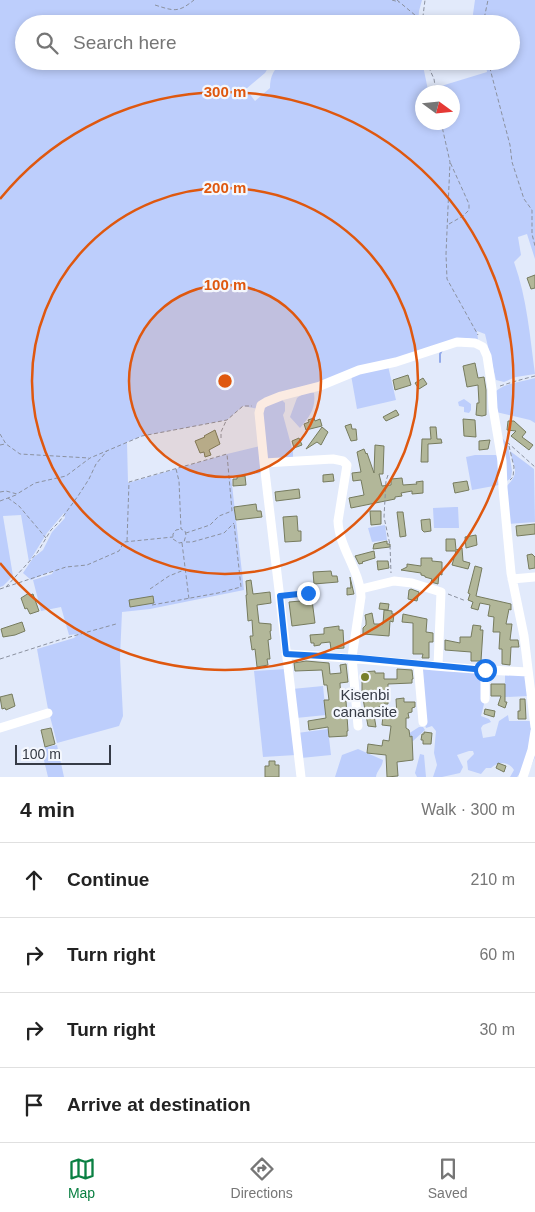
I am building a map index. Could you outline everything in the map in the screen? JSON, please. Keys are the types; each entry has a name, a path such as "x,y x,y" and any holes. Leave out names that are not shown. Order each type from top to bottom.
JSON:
{"street":[{"path":"302,777 259,418 261,405 281,396 320,386 364,368 396,362 457,342 476,343 483,347 487,356 502,461 512,579 524,636 535,727"},
{"path":"264,463 333,459 346,462 347,470 339,509 338,530 361,589 352,657 358,726"},
{"path":"512,579 535,577"},
{"path":"361,589 391,582 412,583 441,592 438,666"},
{"path":"286,654 352,657 438,666 528,672"},
{"path":"418,664 423,722"},
{"path":"485,670 485,699"},
{"path":"0,728 48,713"},
{"path":"523,777 532,750 535,731"}],"path":[{"path":"155,5 173,10 182,10 194,0"},
{"path":"392,0 398,1 414,15"},
{"path":"423,15 425,0"},
{"path":"485,15 488,0"},
{"path":"430,70 435,85"},
{"path":"490,70 510,145 512,162 524,199 532,210 532,234 535,246"},
{"path":"443,130 450,162 458,184 469,204 469,210 463,216 448,224"},
{"path":"450,162 446,254 447,279 476,330 483,347"},
{"path":"492,389 515,380 520,381 535,376"},
{"path":"221,438 221,432 227,420 243,406 261,405"},
{"path":"0,501 17,494 35,483 66,476 90,458 142,436 227,420"},
{"path":"497,430 509,445 535,467"},
{"path":"0,434 6,444 20,454 90,458"},
{"path":"0,445 6,444"},
{"path":"503,487 513,477 514,467 509,445"},
{"path":"5,588 38,553 46,538 90,479 96,464 108,451"},
{"path":"127,541 129,482 227,454 232,510 219,516 210,525 186,533"},
{"path":"176,470 179,481 181,529 186,533"},
{"path":"388,475 384,517 390,545 391,582"},
{"path":"0,492 6,491 17,494"},
{"path":"8,498 19,506 46,538"},
{"path":"152,605 241,587 234,522 224,533 192,542 175,541 172,537"},
{"path":"172,537 174,532 181,529"},
{"path":"186,533 186,538 183,542 189,599"},
{"path":"0,589 66,567 87,565 119,551 124,542 127,541 172,537"},
{"path":"150,590 169,576 185,569"},
{"path":"441,592 466,601"},
{"path":"280,596 308,593"},
{"path":"0,659 116,624"}],"shaded area":[{"path":"0,0 422,0 419,15 15,15 15,70 267,70 246,89 255,101 270,88 275,70 424,70 427,85 415,85 415,130 460,130 460,85 444,85 487,72 487,70 520,70 520,15 473,15 475,0 535,0 535,259 527,234 518,237 521,255 514,262 525,304 535,374 516,377 504,382 496,380 485,334 477,331 478,340 468,338 454,341 421,352 363,366 259,409 243,406 227,420 142,436 127,442 128,483 260,446 263,473 231,476 244,590 150,609 122,612 120,657 123,716 119,726 57,743 48,709 37,649 74,638 78,634 69,635 61,607 41,611 33,580 52,574 54,570 31,580 23,573 33,558 43,550 52,532 65,518 64,513 47,533 29,562 21,515 3,516 13,576 0,587"},
{"path":"388,366 396,400 357,409 351,375"},
{"path":"535,378 535,423 530,420 496,412 496,391 510,384"},
{"path":"307,391 314,393 314,403 309,416 300,428 290,417 297,398"},
{"path":"280,398 285,403 283,415 293,452 293,459 266,461 261,410"},
{"path":"464,399 471,404 469,413 464,412 464,407 459,406 458,402"},
{"path":"499,434 508,445 512,471 511,478 504,483"},
{"path":"510,451 534,469 535,522 508,524 505,488 513,479 515,471"},
{"path":"475,455 497,456 499,485 472,490 466,457"},
{"path":"458,507 459,528 434,528 433,508"},
{"path":"385,525 387,540 372,542 368,528"},
{"path":"420,667 482,672 484,704 481,716 489,719 491,722 483,725 481,728 483,738 495,736 499,721 508,715 509,721 533,721 535,757 529,771 520,773 517,777 510,777 514,770 509,765 503,763 486,768 481,774 468,770 467,761 474,754 473,751 469,751 457,755 463,767 460,773 433,777 437,765 434,753 436,731 432,726 426,728 425,725"},
{"path":"286,669 296,755 263,757 254,671"},
{"path":"505,674 520,674 527,677 529,696 505,697"},
{"path":"323,686 326,715 296,718 292,689"},
{"path":"419,727 423,727 425,730 413,741 403,742 408,734"},
{"path":"328,729 331,755 301,758 297,733"},
{"path":"57,745 64,777 48,777 41,748"},
{"path":"358,749 383,760 376,777 335,777 342,755"},
{"path":"420,754 424,755 426,777 417,777 415,773"}],"building":[{"path":"535,275 535,288 531,289 527,278"},
{"path":"475,363 478,378 484,377 486,390 486,415 482,416 476,415 477,403 479,403 478,385 467,387 463,366"},
{"path":"408,375 411,385 395,390 393,380"},
{"path":"423,378 427,384 419,389 415,383"},
{"path":"396,410 399,415 386,421 383,417"},
{"path":"314,418 315,421 320,419 322,426 306,430 304,424"},
{"path":"463,419 475,420 476,437 464,436"},
{"path":"508,421 514,421 526,432 522,437 533,445 529,450 511,436 516,431 507,430"},
{"path":"351,424 352,429 356,429 357,440 351,441 345,426"},
{"path":"322,427 328,432 321,445 317,442 306,449"},
{"path":"430,427 436,427 437,439 441,439 442,443 428,444 428,462 421,462 422,439 431,439"},
{"path":"215,430 220,444 209,450 211,455 205,457 204,452 200,453 195,441"},
{"path":"299,438 302,445 294,448 292,441"},
{"path":"490,440 488,449 479,450 479,441"},
{"path":"375,445 384,446 383,474 379,474 382,486 391,485 391,479 402,478 403,485 417,484 416,482 423,481 423,493 412,494 412,491 401,493 402,496 395,497 395,499 351,508 349,498 364,495 361,480 353,481 352,473 361,472 357,452 364,449 374,473"},
{"path":"333,474 334,481 323,482 323,475"},
{"path":"245,476 246,485 233,486 233,479"},
{"path":"467,481 469,490 455,493 453,483"},
{"path":"299,489 300,498 276,501 275,492"},
{"path":"256,504 257,511 261,511 262,517 236,520 234,507"},
{"path":"370,511 381,511 381,524 371,525"},
{"path":"397,512 403,512 406,536 400,537"},
{"path":"297,516 298,531 301,531 301,541 285,542 283,517"},
{"path":"430,519 431,531 424,532 421,520"},
{"path":"535,524 535,534 517,536 516,526"},
{"path":"476,535 477,545 466,548 465,537"},
{"path":"446,539 455,539 456,550 462,548 463,561 470,563 468,569 452,565 456,551 446,551"},
{"path":"387,541 390,547 373,549 374,544"},
{"path":"374,551 375,558 359,564 355,556"},
{"path":"532,554 535,557 535,568 529,569 527,555"},
{"path":"421,558 432,558 432,561 442,562 442,575 439,574 438,584 431,582 432,579 421,575 421,573 401,570 407,567 407,564 421,566"},
{"path":"377,561 388,561 389,568 378,570"},
{"path":"475,566 482,568 476,596 511,604 506,624 512,624 510,640 518,640 519,647 511,647 510,665 502,664 502,649 499,649 500,632 493,632 494,617 488,616 490,605 480,603 478,610 471,608 473,602 468,600"},
{"path":"331,571 332,576 337,576 338,582 314,584 313,572"},
{"path":"350,577 354,594 347,595 347,588 351,588"},
{"path":"251,580 253,594 270,592 271,603 257,605 259,623 271,624 271,639 268,640 270,659 267,659 268,665 257,667 255,649 252,650 250,636 253,636 252,620 248,621 246,595 246,581"},
{"path":"409,590 419,592 417,601 408,599"},
{"path":"29,593 30,595 33,594 39,611 30,614 27,608 25,609 21,598"},
{"path":"153,596 154,603 130,607 129,600"},
{"path":"312,600 315,623 292,626 289,602"},
{"path":"380,603 389,604 388,610 379,609"},
{"path":"384,610 392,611 392,614 394,614 393,622 390,621 389,636 363,634 363,628 366,625 365,615 372,613 374,624 383,624"},
{"path":"403,614 427,619 426,632 433,633 433,642 429,642 429,658 422,658 423,654 413,654 413,623 402,622"},
{"path":"22,622 25,631 3,637 1,629"},
{"path":"473,625 481,626 480,630 483,630 481,661 471,661 471,652 445,650 445,640 460,643 460,637 471,637"},
{"path":"339,626 339,630 343,630 344,648 331,649 330,642 314,646 314,643 311,643 310,635 324,634 324,628"},
{"path":"306,661 329,663 330,674 341,673 340,665 346,664 348,682 340,683 341,702 346,701 347,736 329,737 328,727 309,730 308,721 326,718 324,700 329,700 322,670 295,671 294,663"},
{"path":"397,669 412,670 412,683 388,684 388,704 365,710 362,693 363,672 375,671 375,673 384,673 384,679 397,679"},
{"path":"491,684 505,684 505,702 507,702 505,708 498,705 501,696 491,696"},
{"path":"12,694 15,706 6,710 5,708 2,709 0,697"},
{"path":"404,698 404,702 415,702 412,712 408,713 409,718 406,718 406,728 409,730 410,737 412,736 413,760 397,762 398,776 387,777 386,755 367,753 368,744 382,746 383,740 389,741 391,726 382,725 383,716 397,716 396,699"},
{"path":"520,699 525,699 526,719 518,719"},
{"path":"485,709 495,711 494,717 484,714"},
{"path":"366,715 374,715 376,727 368,726"},
{"path":"51,728 55,744 45,747 41,730"},
{"path":"424,732 432,733 431,744 423,744 423,740 421,740"},
{"path":"269,761 275,761 275,765 279,765 279,777 265,777 265,766 269,766"},
{"path":"498,763 506,766 504,772 496,768"}],"waterway":[{"path":"440,362 442,350"}],"place":[{"name":"Kisenbi canansite","path":"365,677"}],"route":[{"path":"308,593 280,596 286,654 359,658 485,670"}]}
